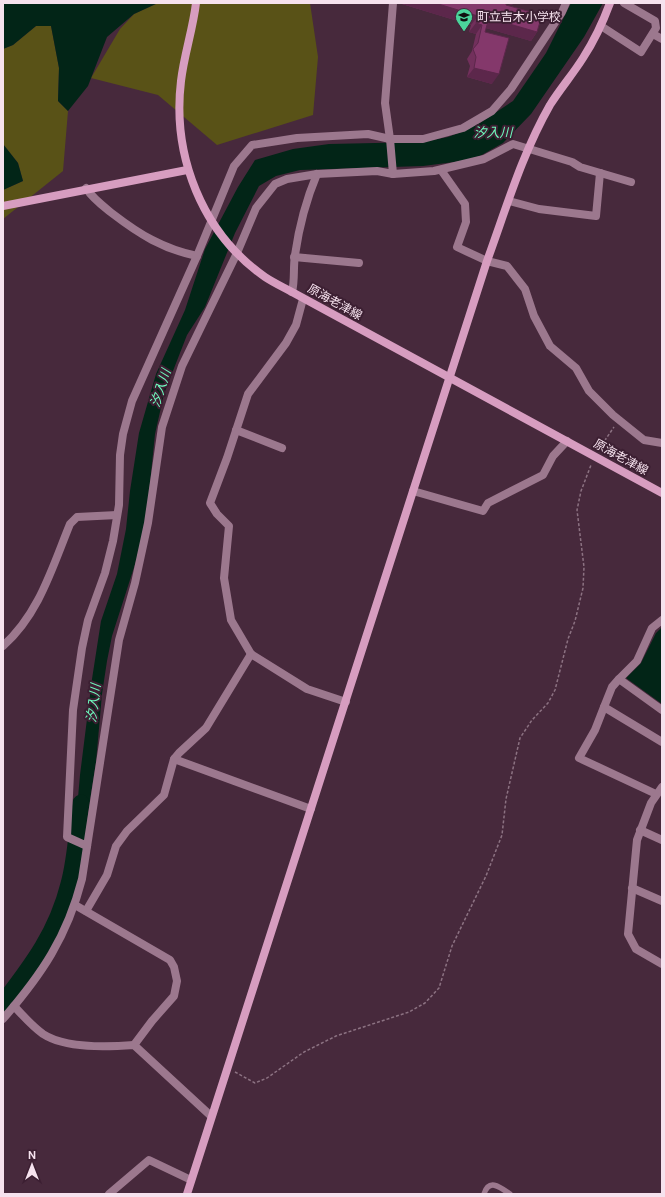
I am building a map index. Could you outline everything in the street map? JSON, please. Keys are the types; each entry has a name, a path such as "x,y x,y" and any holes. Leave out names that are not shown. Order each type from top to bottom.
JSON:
{"street":[{"name":"原海老津線","path":"196,3 181,80 179,123 187,170 201,204 210,220 235,251 265,277 303,299 662,493"},
{"path":"392,174 390,140 385,103 393,3"},
{"path":"87,846 67,837 74,710 82,648 88,620 107,567 113,541 119,505 120,455 123,434 132,401 234,166 252,145 297,138 368,134 390,140 423,139 452,132 468,126 492,111 511,89 566,3"},
{"path":"186,1194 228,1068 487,262 528,149 550,106 583,58 601,26 610,3"},
{"path":"601,26 641,52 656,28 655,21 624,3"},
{"path":"653,34 662,39"},
{"path":"3,1019 44,969 70,921 75,906 82,879 119,640 135,583 148,523 162,427 182,366 256,208 275,184 287,178 317,174 377,171 392,174 441,170 484,159 513,144 572,162 580,167 631,182"},
{"path":"3,206 86,188 187,170"},
{"path":"441,170 465,204 466,222 457,247 487,262 507,266 525,290 534,316 550,346 576,368 589,391 613,415 644,440 662,443"},
{"path":"509,201 539,209 596,216 600,173"},
{"path":"292,292 295,280 294,257 308,196 317,174"},
{"path":"86,188 92,197 134,231 168,249 196,256"},
{"path":"294,257 359,263"},
{"path":"303,299 296,325 248,394 210,503 229,526 224,578 226,592 231,620 250,654 307,689 346,702"},
{"path":"236,430 282,448"},
{"path":"414,490 483,511 488,503 543,475 553,456 567,441"},
{"path":"3,646 25,624 38,602 70,524 77,517 117,515"},
{"path":"656,794 579,758 595,730 612,687 637,660 652,628 662,620"},
{"path":"86,911 107,875 116,846 127,830 164,795 174,759 206,728 250,654"},
{"path":"619,679 662,710"},
{"path":"604,707 662,742"},
{"path":"174,759 311,810"},
{"path":"662,787 656,794 640,830 632,888 628,934 636,949 662,964"},
{"path":"640,830 662,840"},
{"path":"632,888 662,901"},
{"path":"75,906 170,960 174,967 177,981 174,996 152,1021 134,1045"},
{"path":"14,1006 44,1035 59,1040 101,1047 134,1045 212,1116"},
{"path":"109,1194 149,1160 191,1180"}],"lane":[{"path":"484,1194 485,1188 490,1184 494,1184 510,1194"}],"path":[{"path":"228,1068 255,1082 267,1078 304,1052 336,1036 409,1012 425,1003 439,988 452,946 486,876 502,835 506,799 520,738 532,720 548,703 555,690 583,588 584,567 577,510 583,486 595,456 619,419"}],"shaded area":[{"path":"158,3 310,3 318,57 313,115 217,145 158,95 91,78 120,29 134,14"},
{"path":"36,26 51,26 59,68 58,101 68,111 63,171 3,219 3,190 23,181 18,163 3,144 3,49 13,45"}],"water":[{"path":"3,3 158,3 134,14 107,37 88,86 68,111 58,101 59,68 51,26 36,26 13,45 3,49"},
{"name":"汐入川","path":"571,3 603,3 584,37 531,114 503,143 480,156 462,161 423,166 300,170 276,176 259,186 235,233 205,307 187,335 164,394 155,434 147,513 137,558 112,636 107,661 102,694 96,762 85,841 78,839 77,809 92,679 101,621 117,574 126,529 139,433 156,374 185,310 205,249 238,187 255,160 293,149 329,144 422,142 448,137 480,123 513,101 546,53"},
{"path":"3,144 18,163 23,181 3,190"},
{"path":"662,627 662,704 626,678 641,663 656,633"}],"building":[{"path":"435,3 506,3 506,5 542,15 537,32 489,18 485,32 509,38 499,74 474,68 476,57 473,49 478,43 482,25 476,23 478,16"}],"waterway":[{"name":"汐入川","path":"3,1003 43,947 58,917 71,874 81,803"}],"place":[{"name":"町立吉木小学校","path":"464,32"}]}
